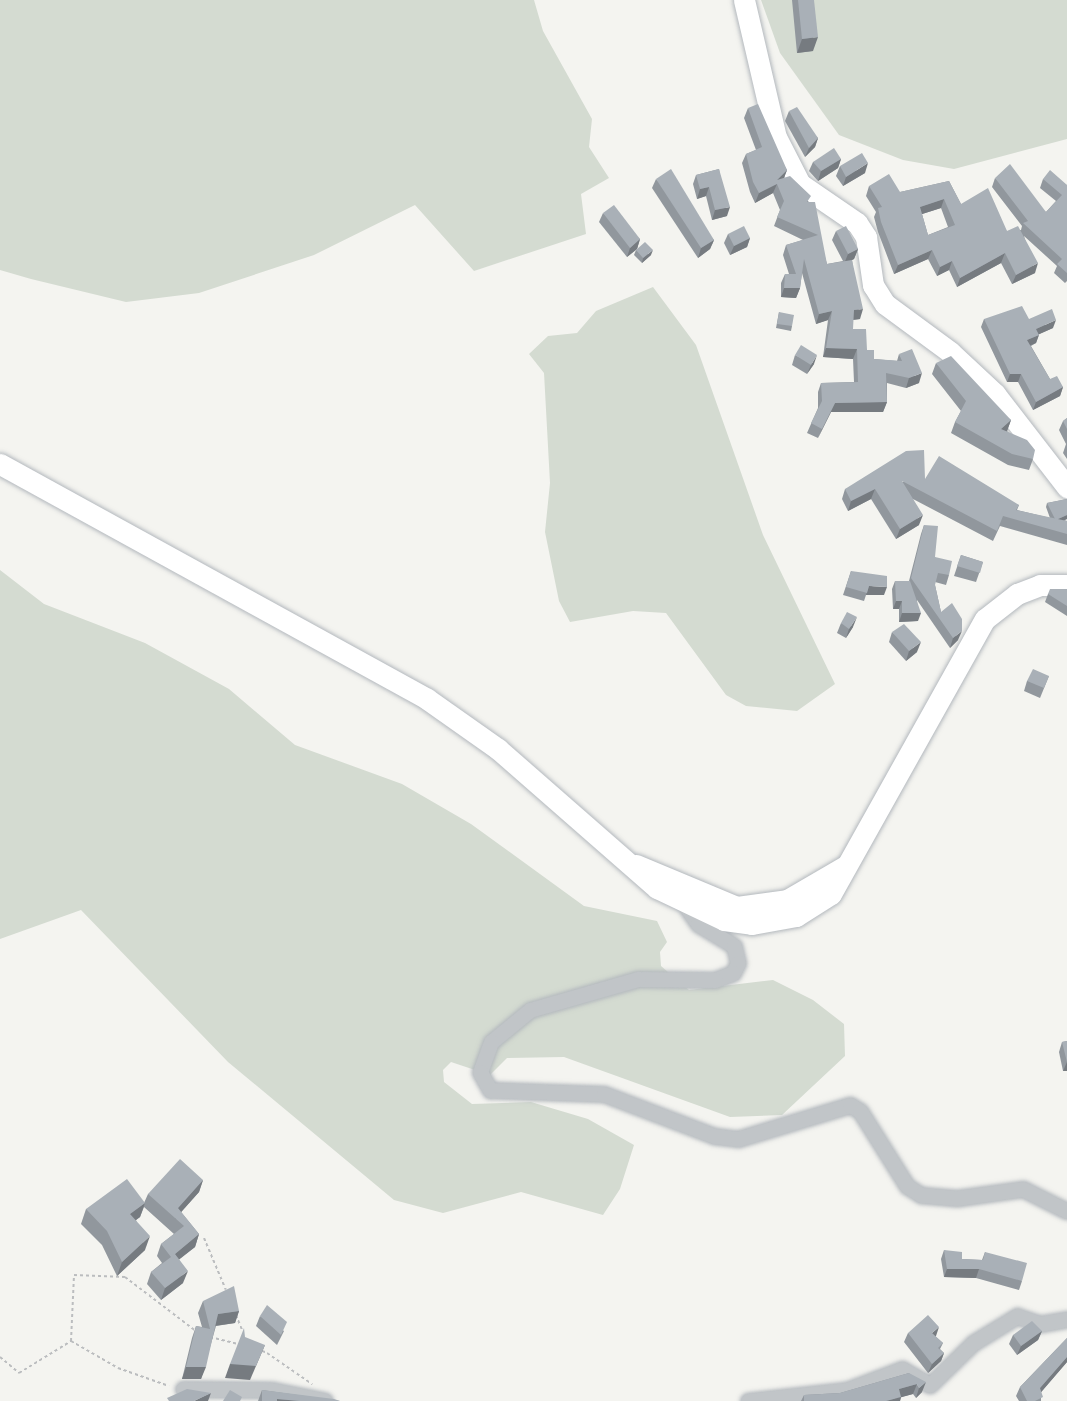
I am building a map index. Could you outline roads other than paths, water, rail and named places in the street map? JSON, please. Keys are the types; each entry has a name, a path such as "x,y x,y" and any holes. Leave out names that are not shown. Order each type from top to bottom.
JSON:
{"main road":[{"path":"744,0 776,137 800,184 857,223 866,237 873,285 885,304 950,351 995,394 1067,487"},
{"path":"0,464 427,699 498,749 567,814 636,864 737,907 787,900 848,858"},
{"path":"636,864 657,888 724,920 778,922 831,894 848,858 959,660 996,608 1040,585 1067,585"}],"street":[{"path":"682,901 698,924 734,946 738,963 733,973 715,980 638,978 530,1010 491,1042 480,1072 490,1089 604,1094 738,1139 850,1105 860,1112 907,1186 921,1195 958,1198 1023,1189 1067,1211"},
{"path":"748,1401 847,1390 902,1369 930,1385 973,1343 1017,1316 1040,1324 1067,1319"},
{"path":"183,1389 272,1390 325,1401"}]}
